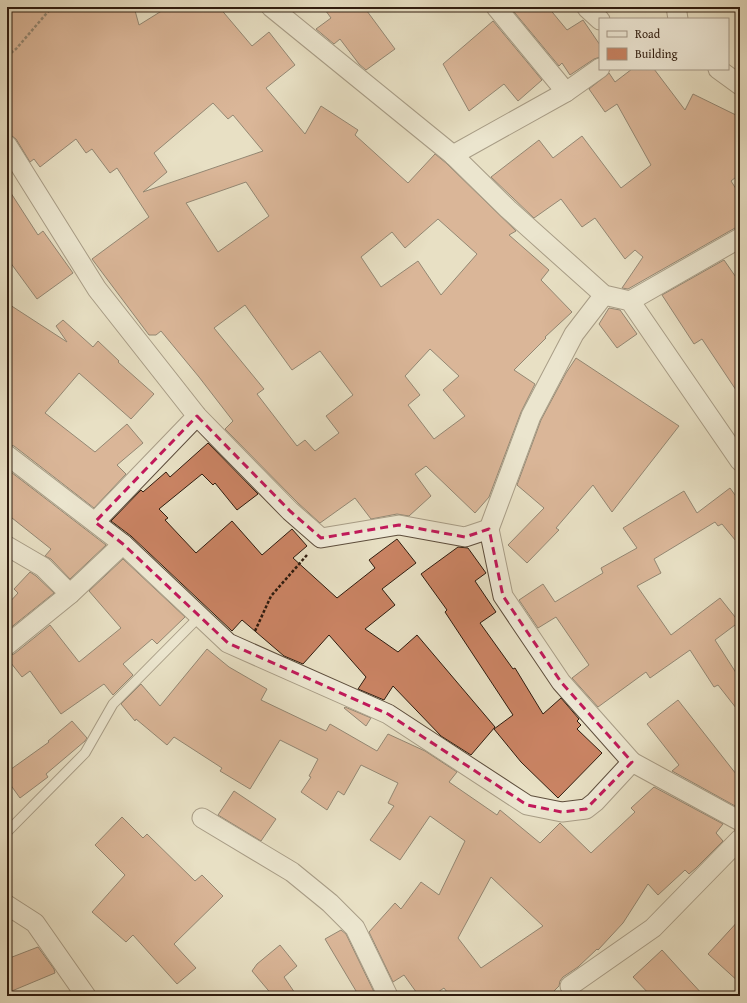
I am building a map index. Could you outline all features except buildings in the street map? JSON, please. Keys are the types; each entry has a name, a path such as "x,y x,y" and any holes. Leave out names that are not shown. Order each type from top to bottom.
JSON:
{"street":[{"path":"271,7 453,156 508,209 604,295 630,301 739,455"},
{"path":"496,7 566,92"},
{"path":"676,7 678,18"},
{"path":"453,156 566,92 599,69"},
{"path":"719,70 740,85"},
{"path":"7,145 97,289 197,416 290,511 321,538 399,525 465,537 489,529"},
{"path":"630,301 740,238"},
{"path":"604,295 574,334 530,416 489,529 503,596 561,682 632,762 740,821"},
{"path":"95,522 197,416"},
{"path":"7,455 123,544 228,644 388,714 527,805 562,812 586,809 595,802 632,762"},
{"path":"7,645 70,594 123,544"},
{"path":"7,546 43,566 70,594"},
{"path":"202,818 292,872 330,903 354,928 388,996"},
{"path":"570,986 654,928 740,840"},
{"path":"7,905 35,923 86,996"}],"lane":[{"path":"7,832 85,754 113,704 199,617"}],"path":[{"path":"7,56 16,49 52,7"},
{"path":"246,651 271,596 321,538"}],"highlighted area":[{"path":"197,416 290,511 321,538 399,525 465,537 489,529 503,596 561,682 632,762 586,809 562,812 527,805 388,714 228,643 123,544 95,522"}]}
